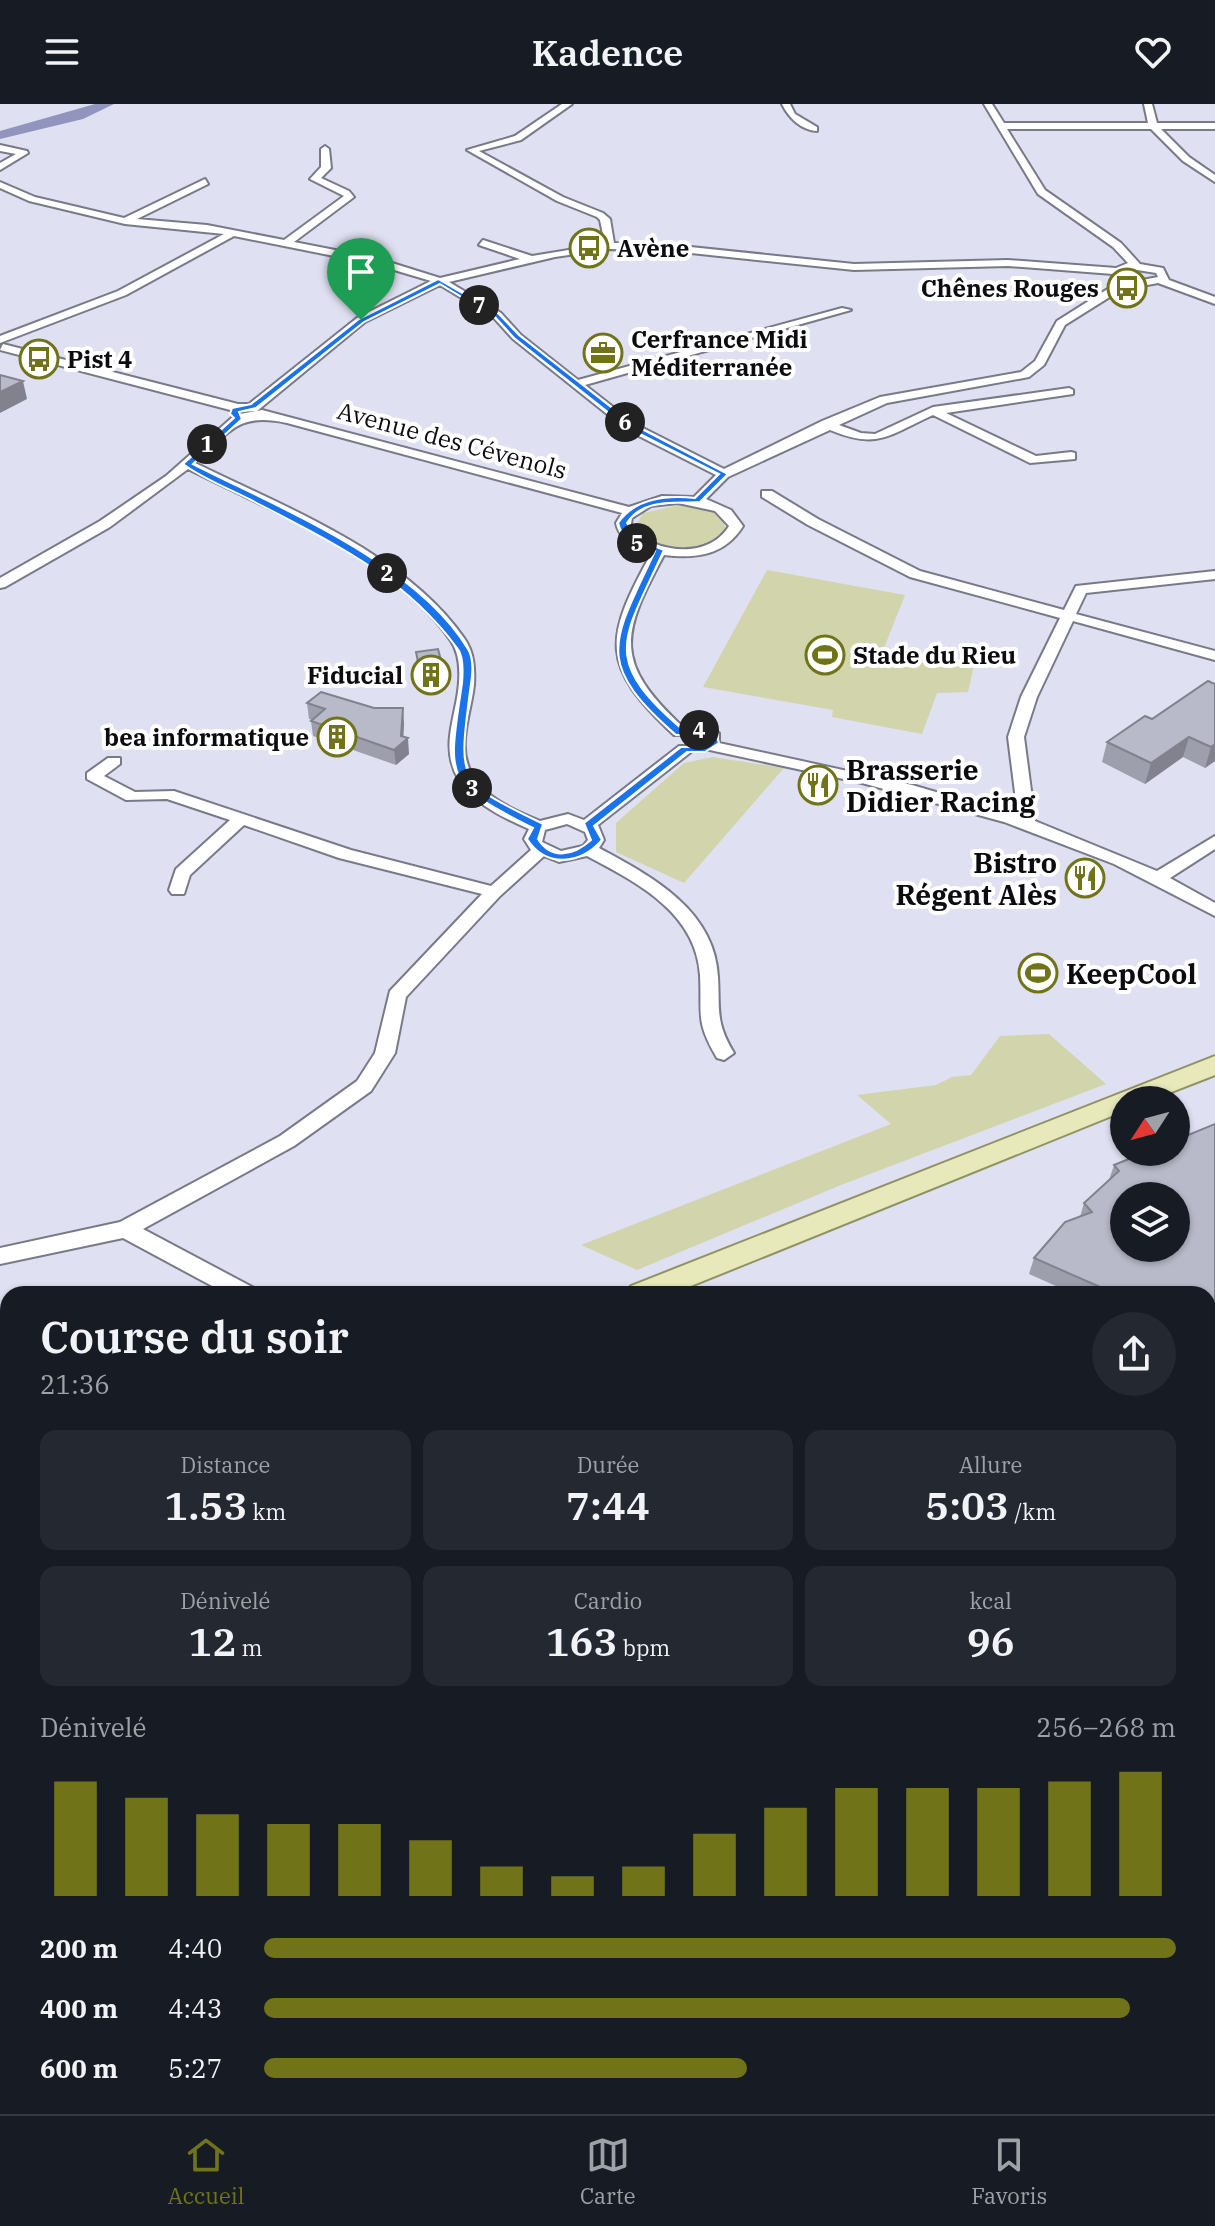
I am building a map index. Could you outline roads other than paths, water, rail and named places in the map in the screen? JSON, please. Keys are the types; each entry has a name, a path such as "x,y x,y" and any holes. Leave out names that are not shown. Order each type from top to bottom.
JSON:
{"main road":[{"path":"662,1286 808,1229 956,1165 1215,1065"},
{"path":"1190,1091 1215,1081"},
{"path":"808,1229 970,1178 1110,1123"}],"street":[{"path":"568,104 518,138 471,150 560,199 600,215 605,219 610,246"},
{"path":"786,104 792,116 814,129"},
{"path":"988,104 1041,192 1117,245 1136,266"},
{"path":"1148,104 1153,126 1193,164 1215,179"},
{"path":"1002,126 1215,126"},
{"path":"0,148 24,153 0,167"},
{"path":"286,243 349,197 315,179 326,168 325,149"},
{"path":"125,221 205,182"},
{"path":"0,185 6,192 125,221 233,233 286,243 376,261 440,281 497,315 517,337 580,383 631,427 724,474"},
{"path":"1,347 122,293 233,233"},
{"path":"483,243 529,259"},
{"path":"1,347 239,413 257,410 361,320 440,281 529,259 610,246 707,251 854,267 1008,263 1117,271 1136,266 1164,273 1161,281"},
{"path":"1117,271 1128,281 1161,281 1215,301"},
{"path":"697,501 724,474 826,424 910,393 1025,375 1040,363 1061,323 1128,281"},
{"path":"580,383 846,310"},
{"path":"826,424 865,438 876,438 915,416 933,411 1069,392"},
{"name":"Avenue des Cévenols","path":"257,410 630,511"},
{"path":"933,411 1034,460 1071,456"},
{"path":"0,584 105,524 187,464 239,413"},
{"path":"187,464 366,557 431,610 466,651 467,675 457,756 465,779 481,798 539,827"},
{"path":"767,494 813,522 915,574 1215,656"},
{"path":"659,500 697,501 725,510 736,526 725,542 696,551 660,550 629,536 623,523 630,511 659,500"},
{"path":"660,550 625,626 621,647 626,674 646,703 682,741 696,751 711,746 925,792 1026,823 1109,855 1215,910"},
{"path":"1026,823 1016,737 1029,697 1081,589 1095,585 1215,575"},
{"path":"588,825 682,741"},
{"path":"114,761 93,776 132,797 168,794 345,854 494,892"},
{"path":"178,890 182,873 242,818"},
{"path":"557,820 588,825 596,840 589,850 559,857 540,851 532,839 539,827 557,820"},
{"path":"1157,879 1215,841"},
{"path":"589,850 672,901 688,920 709,976 705,1005 707,1026 724,1053"},
{"path":"0,1256 125,1229 287,1141 364,1086 385,1053 397,995 494,892 540,851"},
{"path":"125,1229 231,1286"}],"waterway":[{"path":"0,135 78,116 107,104"}],"place":[{"name":"Avène","path":"589,248"},
{"name":"Chênes Rouges","path":"1127,288"},
{"name":"Cerfrance Midi Méditerranée","path":"603,353"},
{"name":"Pist 4","path":"39,359"},
{"name":"Stade du Rieu","path":"825,655"},
{"name":"Fiducial","path":"431,675"},
{"name":"bea informatique","path":"337,737"},
{"name":"Brasserie Didier Racing","path":"818,785"},
{"name":"Bistro Régent Alès","path":"1085,878"},
{"name":"KeepCool","path":"1038,973"}]}
